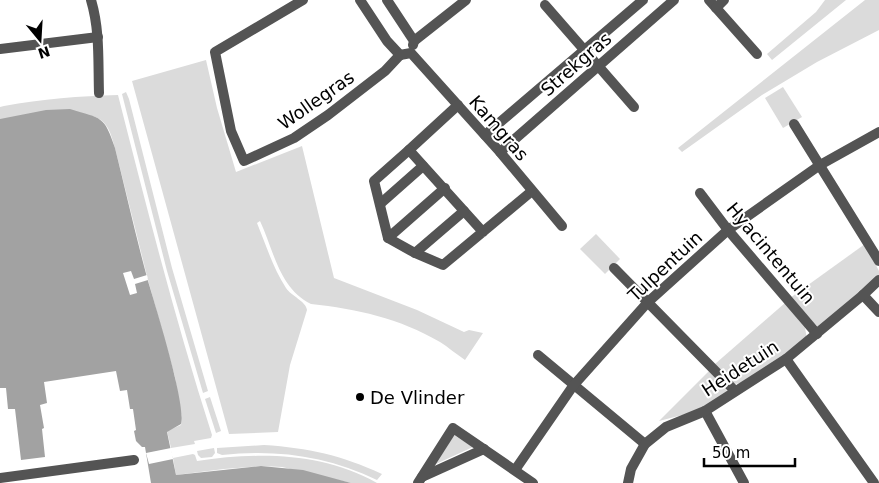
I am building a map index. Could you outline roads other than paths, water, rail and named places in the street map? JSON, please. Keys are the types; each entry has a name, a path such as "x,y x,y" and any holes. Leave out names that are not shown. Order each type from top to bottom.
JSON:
{"street":[{"path":"91,0 96,17 98,37 98,93"},
{"name":"Wollegras","path":"303,0 215,52 231,131 244,160 294,138 328,116 385,71 400,55"},
{"path":"360,0 387,41 400,55 411,53 414,41 466,0"},
{"path":"387,0 414,41"},
{"name":"Strekgras","path":"484,135 643,0"},
{"name":"Strekgras","path":"500,152 674,0"},
{"path":"724,0 712,4 757,54"},
{"path":"545,5 634,107"},
{"path":"0,49 98,37"},
{"name":"Kamgras","path":"411,53 500,152 562,226"},
{"path":"458,105 374,181 388,238 444,265 532,191"},
{"path":"794,124 879,262"},
{"name":"Tulpentuin","path":"515,470 573,386 648,302 728,230 820,165 879,132"},
{"path":"409,150 484,232"},
{"path":"380,204 423,166"},
{"path":"388,238 445,188"},
{"name":"Hyacintentuin","path":"700,192 728,230 817,334"},
{"path":"416,253 464,211"},
{"path":"614,268 735,391"},
{"name":"Heidetuin","path":"628,483 631,469 645,444 666,427 705,411 786,359 879,280"},
{"path":"863,295 879,312"},
{"path":"538,355 645,444"},
{"path":"786,359 874,483"},
{"path":"705,411 744,483"},
{"path":"420,480 453,428 532,483"},
{"path":"420,480 484,449"},
{"path":"0,478 134,460"}],"place":[{"name":"De Vlinder","path":"360,397"}]}
